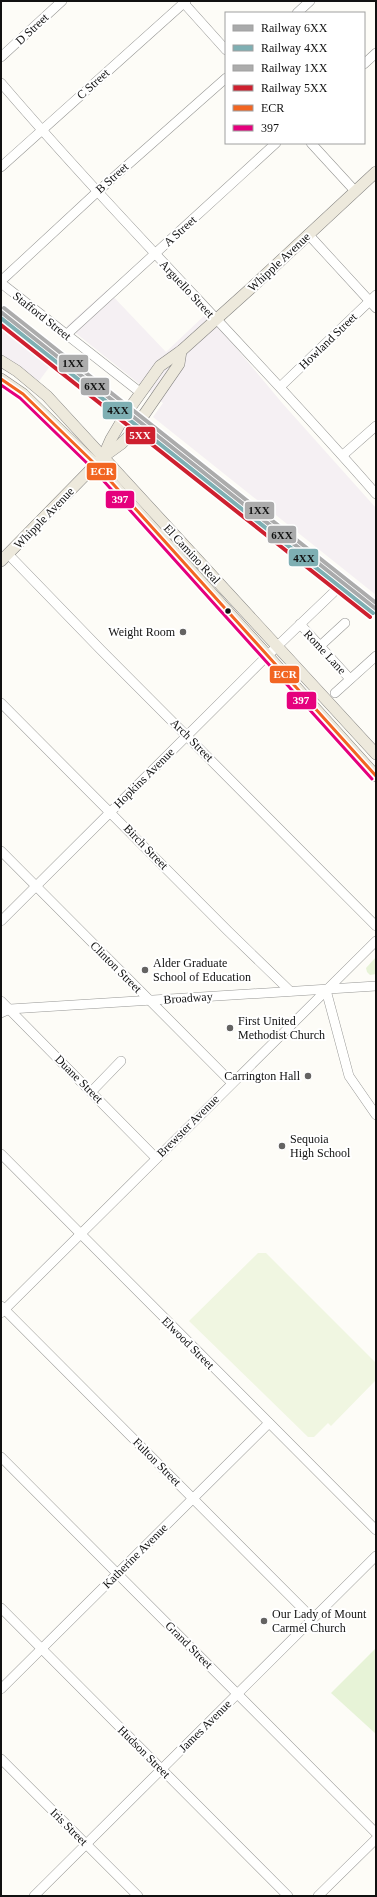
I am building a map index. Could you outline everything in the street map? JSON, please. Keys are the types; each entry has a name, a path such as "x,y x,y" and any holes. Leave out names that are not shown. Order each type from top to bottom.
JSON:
{"main road":[{"name":"Whipple Avenue","path":"99,461 111,438 160,366 181,351 376,172"},
{"name":"Whipple Avenue","path":"4,558 99,461 121,444 140,422 178,364 181,351"},
{"name":"El Camino Real","path":"1,361 17,371 47,396 99,461 376,776"},
{"name":"El Camino Real","path":"3,384 23,394 99,461 277,646 376,754"}],"street":[{"name":"D Street","path":"1,57 62,1"},
{"path":"298,12 310,1"},
{"path":"184,2 225,49"},
{"name":"C Street","path":"1,167 184,2"},
{"path":"365,63 376,53"},
{"name":"B Street","path":"1,282 97,192 225,79"},
{"name":"Arguello Street","path":"1,83 97,192 215,320 280,387 376,494"},
{"name":"A Street","path":"66,334 275,144"},
{"path":"312,144 354,191"},
{"path":"308,234 374,302"},
{"name":"Stafford Street","path":"1,282 141,393"},
{"name":"Howland Street","path":"280,387 374,302"},
{"path":"342,455 376,426"},
{"name":"Arch Street","path":"4,558 187,735 376,926"},
{"name":"Hopkins Avenue","path":"2,919 336,589"},
{"path":"320,646 345,623"},
{"name":"Rome Lane","path":"300,624 350,679"},
{"path":"335,694 376,656"},
{"name":"Birch Street","path":"1,703 228,931 290,991"},
{"name":"Clinton Street","path":"1,851 232,1083"},
{"name":"Brewster Avenue","path":"2,1309 80,1234 376,941"},
{"name":"Broadway","path":"1,1013 10,1009 376,986"},
{"path":"326,990 349,1076 376,1115"},
{"name":"Duane Street","path":"1,1001 92,1091 156,1158"},
{"path":"92,1091 121,1061"},
{"name":"Elwood Street","path":"1,1154 376,1530"},
{"name":"Fulton Street","path":"2,1309 313,1619"},
{"name":"Katherine Avenue","path":"1,1690 269,1423"},
{"name":"Grand Street","path":"1,1458 376,1833"},
{"name":"James Avenue","path":"34,1896 376,1556"},
{"name":"Hudson Street","path":"1,1608 288,1896"},
{"name":"Iris Street","path":"1,1759 138,1896"},
{"path":"318,1896 376,1839"}],"shaded area":[{"path":"107,290 166,352 207,313 283,404 376,508 376,595 153,417 163,403 67,326"},
{"path":"1,321 53,362 39,381 1,356"}],"green space":[{"path":"376,957 376,974 370,975 366,968"},
{"path":"258,1253 266,1253 376,1363 376,1380 331,1426 328,1423 314,1437 308,1437 189,1321"},
{"path":"376,1648 376,1734 331,1693"}],"rail line":[{"name":"1XX","path":"4,308 376,603"},
{"name":"6XX","path":"1,312 376,609"},
{"name":"4XX","path":"1,318 373,613"},
{"name":"5XX","path":"1,325 370,617"}],"transit line":[{"name":"ECR","path":"1,379 23,394 96,465 376,776"},
{"name":"397","path":"1,385 20,398 92,468 372,779"}],"place":[{"name":"Weight Room","path":"183,632"},
{"name":"Alder Graduate School of Education","path":"145,970"},
{"name":"First United Methodist Church","path":"230,1028"},
{"name":"Carrington Hall","path":"308,1076"},
{"name":"Sequoia High School","path":"282,1146"},
{"name":"Our Lady of Mount Carmel Church","path":"264,1621"}]}
